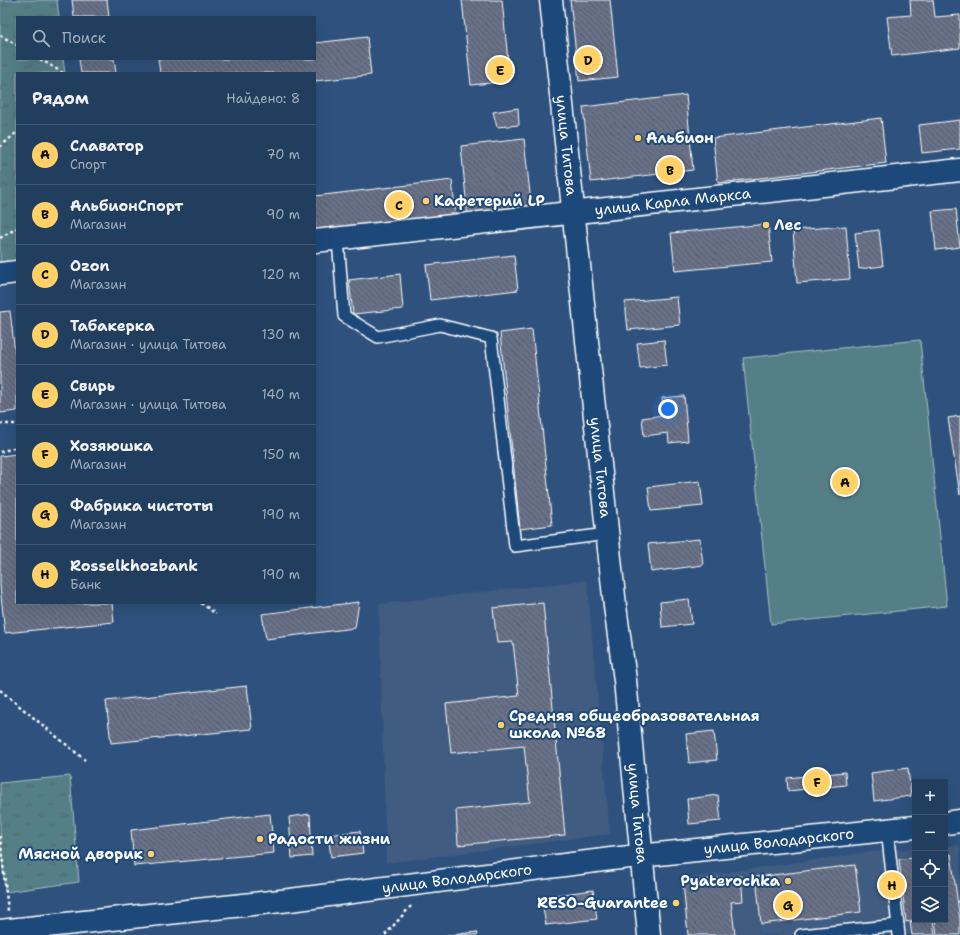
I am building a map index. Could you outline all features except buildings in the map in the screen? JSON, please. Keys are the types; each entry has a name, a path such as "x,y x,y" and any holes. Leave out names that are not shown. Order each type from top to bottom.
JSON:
{"street":[{"name":"улица Титова","path":"550,0 607,534 625,680 649,935"},
{"name":"улица Карла Маркса","path":"316,241 960,170"},
{"path":"0,274 16,272"},
{"path":"948,823 960,822"},
{"name":"улица Володарского","path":"5,930 290,900 642,856 912,827"}],"lane":[{"path":"338,239 344,316 378,337 440,325 491,338 515,546 607,534"},
{"path":"801,935 898,930 887,830"}],"path":[{"path":"0,35 16,44"},
{"path":"42,60 61,72"},
{"path":"0,147 16,133"},
{"path":"0,238 16,229"},
{"path":"0,424 16,424"},
{"path":"0,452 16,447"},
{"path":"202,604 216,614"},
{"path":"0,690 85,760"},
{"path":"0,836 5,930"},
{"path":"385,935 433,881"}],"shaded area":[{"path":"587,580 610,834 386,863 379,604"},
{"path":"960,845 960,935 686,935 680,879 870,852 912,848 912,923 948,923 948,846"}],"green space":[{"path":"0,0 57,0 59,16 16,16 16,60 63,60 65,72 16,72 16,260 0,262"},
{"path":"920,340 947,606 771,624 743,358"},
{"path":"70,776 79,882 5,892 0,837 0,783"}],"place":[{"name":"Табакерка","path":"588,60"},
{"name":"Свирь","path":"500,70"},
{"name":"Альбион","path":"638,138"},
{"name":"АльбионСпорт","path":"670,170"},
{"name":"Кафетерий LP","path":"426,201"},
{"name":"Ozon","path":"399,205"},
{"name":"Лес","path":"766,225"},
{"name":"Славатор","path":"845,482"},
{"name":"Средняя общеобразовательная школа №68","path":"501,725"},
{"name":"Хозяюшка","path":"817,782"},
{"name":"Радости жизни","path":"260,839"},
{"name":"Мясной дворик","path":"151,854"},
{"name":"Pyaterochka","path":"788,881"},
{"name":"Rosselkhozbank","path":"892,885"},
{"name":"RESO-Guarantee","path":"676,903"},
{"name":"Фабрика чистоты","path":"788,905"}]}
